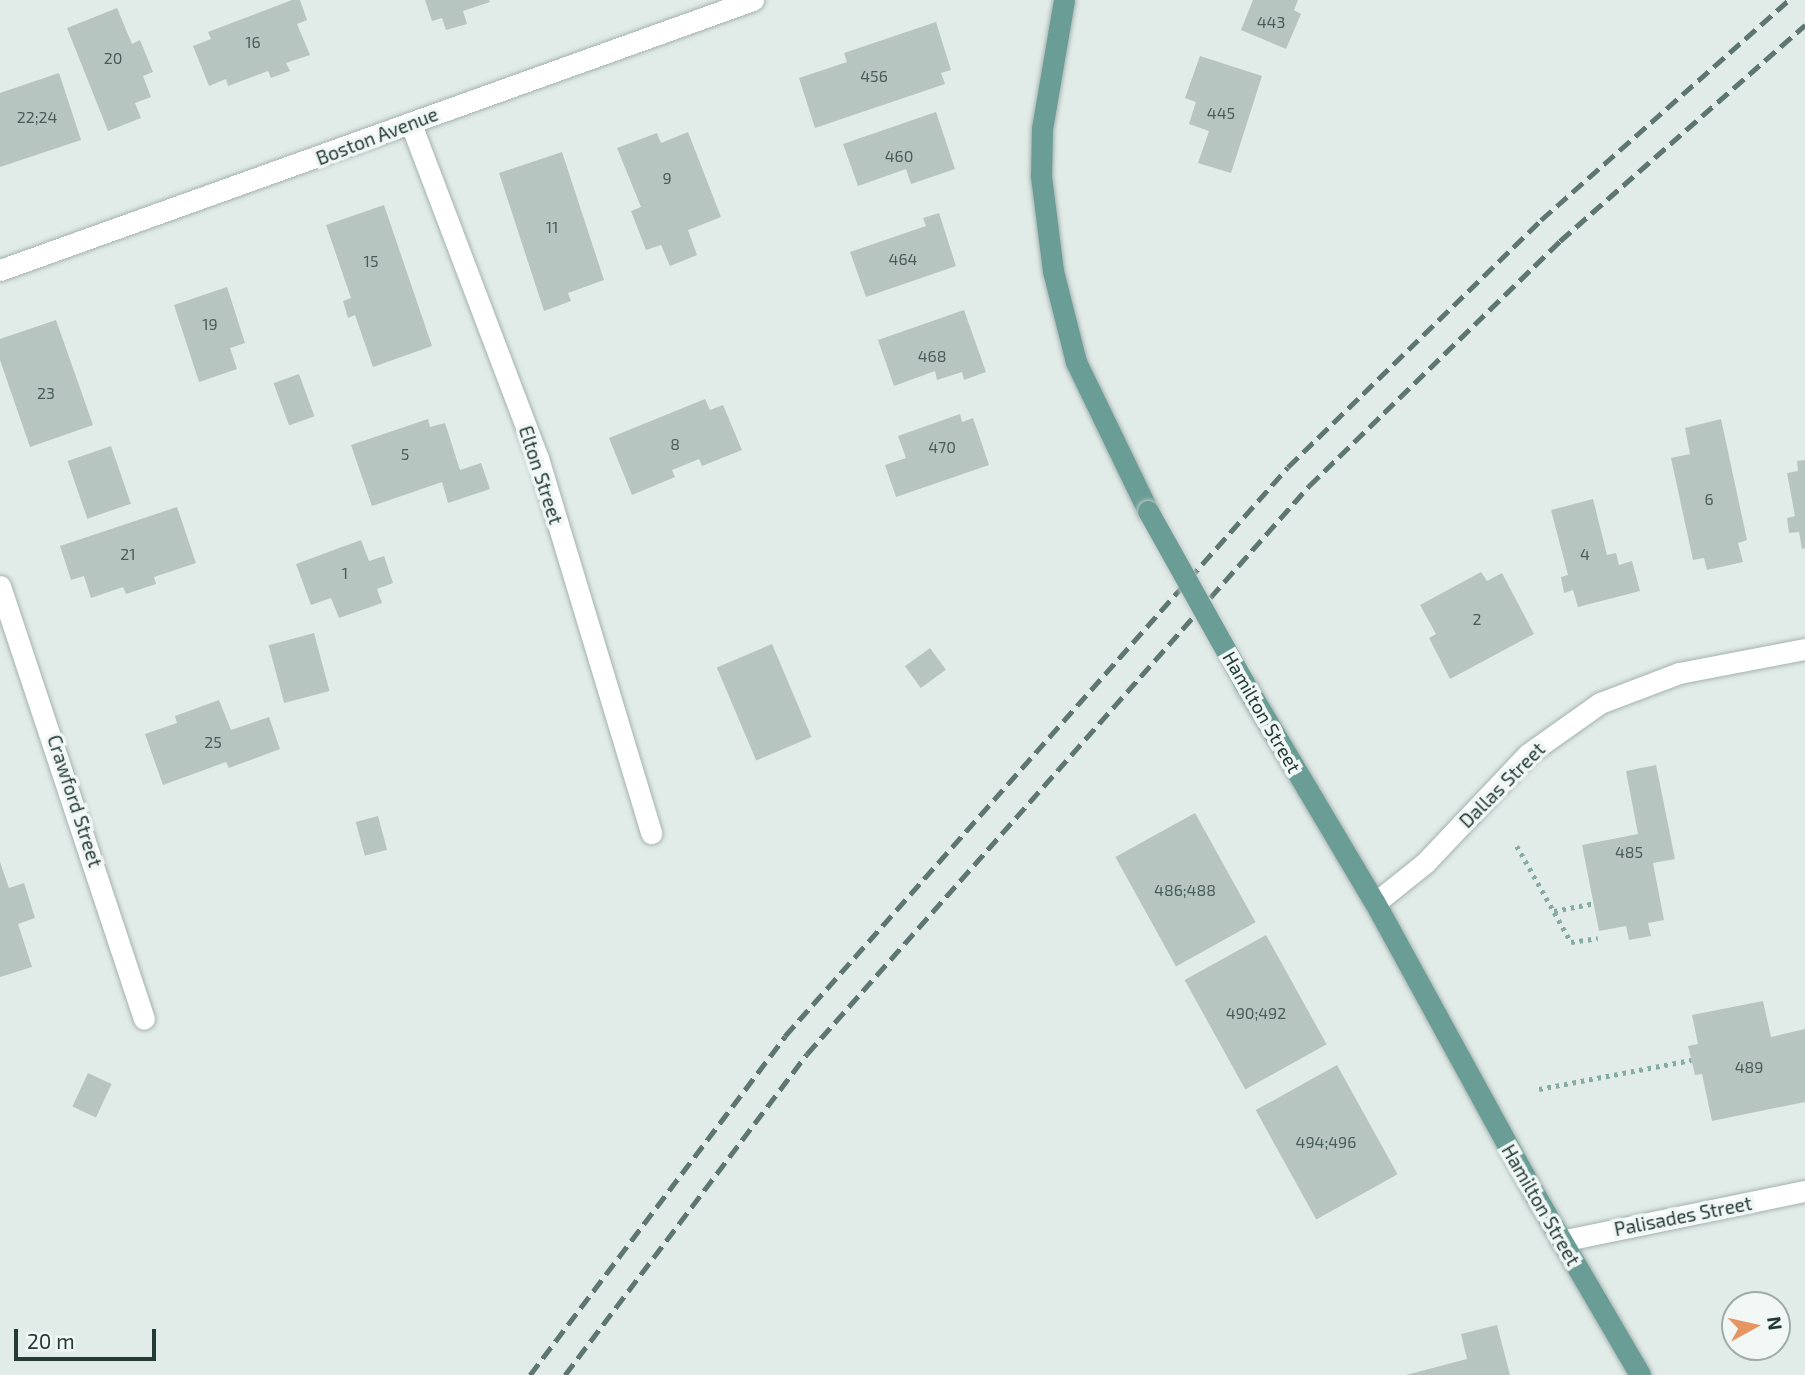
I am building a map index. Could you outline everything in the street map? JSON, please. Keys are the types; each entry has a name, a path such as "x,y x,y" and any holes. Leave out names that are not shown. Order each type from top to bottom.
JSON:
{"main road":[{"name":"Hamilton Street","path":"1064,0 1042,129 1041,176 1051,259 1076,362 1148,511 1375,903 1561,1241 1640,1375"}],"street":[{"name":"Boston Avenue","path":"0,270 411,124 604,50 753,0"},
{"name":"Elton Street","path":"411,124 538,458 651,833"},
{"name":"Crawford Street","path":"0,586 144,1019"},
{"name":"Dallas Street","path":"1375,903 1425,863 1528,754 1600,703 1679,673 1805,649"},
{"name":"Palisades Street","path":"1561,1241 1805,1191"}],"path":[{"path":"1517,846 1571,942 1598,938"},
{"path":"1553,911 1591,904"},
{"path":"1539,1089 1691,1060"}],"building":[{"path":"292,0 300,0 307,20 297,24 310,55 286,63 290,71 271,78 268,71 228,86 226,79 209,86 193,46 211,39 208,32"},
{"path":"425,0 490,2 463,11 467,24 446,30 442,18 432,21"},
{"path":"1253,0 1298,0 1294,10 1301,14 1286,49 1241,30"},
{"path":"117,8 132,44 140,40 153,72 143,76 151,97 135,103 141,118 108,131 67,28"},
{"path":"936,22 951,70 941,73 945,84 815,128 799,78 847,62 844,53"},
{"path":"1200,56 1262,76 1231,173 1198,163 1209,131 1189,124 1196,102 1185,98"},
{"path":"59,73 81,140 0,167 0,93"},
{"path":"936,112 955,169 911,184 906,169 858,186 843,144"},
{"path":"688,132 721,217 688,230 697,255 670,266 661,245 646,250 631,211 641,207 617,148 657,133 661,143"},
{"path":"562,152 604,280 568,293 571,301 544,311 499,173"},
{"path":"384,205 432,346 373,367 355,315 348,318 343,301 351,298 326,225"},
{"path":"939,213 956,266 866,297 850,252 926,226 923,218"},
{"path":"227,287 245,343 230,348 237,369 199,382 174,305"},
{"path":"964,310 986,372 964,380 962,372 937,380 935,371 894,386 878,340"},
{"path":"56,320 93,425 30,447 0,360 0,339"},
{"path":"299,374 314,416 289,426 274,383"},
{"path":"705,399 710,410 723,405 742,450 702,466 699,459 672,470 675,477 632,495 609,438"},
{"path":"960,414 962,422 973,418 989,465 896,497 885,465 906,458 898,436"},
{"path":"428,419 430,427 445,423 460,470 481,463 490,489 448,503 442,482 372,506 351,445"},
{"path":"1721,419 1747,540 1738,543 1743,562 1707,570 1704,558 1693,560 1671,458 1690,454 1685,428"},
{"path":"111,446 131,504 87,519 68,461"},
{"path":"1805,460 1805,548 1802,549 1799,532 1789,533 1787,518 1795,516 1787,473 1798,471 1797,461"},
{"path":"1593,499 1607,555 1616,553 1619,565 1632,561 1640,591 1578,607 1573,590 1564,593 1561,577 1568,575 1551,510"},
{"path":"177,507 196,563 154,577 156,584 126,594 123,587 91,598 84,576 71,580 60,546"},
{"path":"361,540 369,561 384,556 393,583 377,589 382,603 339,618 331,598 311,605 296,564"},
{"path":"1481,572 1487,581 1502,573 1534,634 1450,679 1429,638 1436,634 1420,605"},
{"path":"314,633 330,691 284,703 269,645"},
{"path":"772,644 811,737 756,760 717,667"},
{"path":"930,648 946,670 921,688 905,666"},
{"path":"219,700 231,730 269,717 280,749 229,768 226,762 163,785 145,734 177,723 175,716"},
{"path":"1656,765 1675,859 1653,863 1664,920 1648,923 1651,936 1629,940 1626,926 1599,931 1582,845 1638,834 1626,771"},
{"path":"1195,813 1256,922 1176,966 1115,857"},
{"path":"378,816 387,850 365,856 356,822"},
{"path":"0,862 9,888 24,883 35,918 18,924 32,967 0,977"},
{"path":"1266,935 1327,1044 1245,1089 1185,980"},
{"path":"1763,1001 1771,1037 1805,1029 1805,1102 1712,1121 1702,1074 1695,1075 1688,1046 1698,1044 1692,1015"},
{"path":"1337,1065 1398,1174 1316,1219 1256,1110"},
{"path":"88,1073 112,1084 96,1118 72,1107"},
{"path":"1497,1325 1510,1375 1406,1375 1467,1359 1461,1334"}],"railway":[{"path":"530,1375 785,1036 1288,467 1541,220 1789,0"},
{"path":"565,1375 807,1054 1309,486 1560,241 1805,25"}]}
